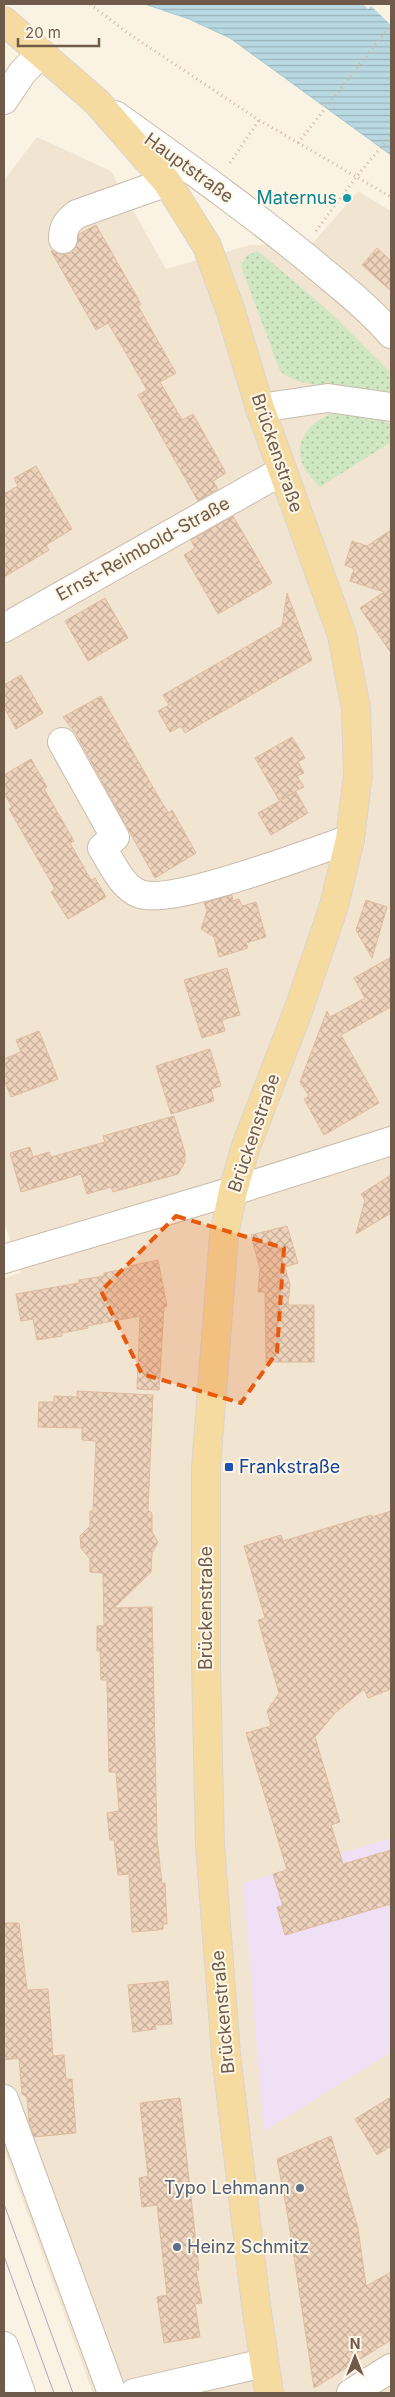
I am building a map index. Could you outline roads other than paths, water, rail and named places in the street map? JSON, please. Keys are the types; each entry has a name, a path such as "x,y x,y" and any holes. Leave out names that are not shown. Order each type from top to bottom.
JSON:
{"main road":[{"name":"Brückenstraße","path":"4,20 97,102 166,182 207,246 230,309 260,408 342,635 356,708 358,774 350,840 334,906 298,1011 246,1146 233,1191 224,1235 206,1467 206,1664 209,1836 226,2054 269,2393"}],"street":[{"path":"4,100 22,73 41,53"},
{"name":"Hauptstraße","path":"97,102 238,204 372,312 391,334"},
{"path":"63,239 63,229 77,214 166,182"},
{"path":"260,408 328,398 391,406"},
{"name":"Ernst-Reimbold-Straße","path":"4,628 282,471"},
{"path":"62,742 116,837 102,848 128,888 141,895 159,896 190,892 350,840"},
{"path":"4,1259 233,1191 391,1140"},
{"path":"4,2099 112,2393"},
{"path":"4,2346 21,2393"},
{"path":"134,2393 264,2363"},
{"path":"351,2393 391,2368"}],"water":[{"path":"145,4 391,4 391,155 230,38 189,19"}],"tram line":[{"path":"4,2204 73,2393"},
{"path":"4,2256 54,2393"}],"place":[{"name":"Maternus","path":"347,198"},
{"name":"Frankstraße","path":"229,1467"},
{"name":"Typo Lehmann","path":"300,2188"},
{"name":"Heinz Schmitz","path":"177,2247"}]}
